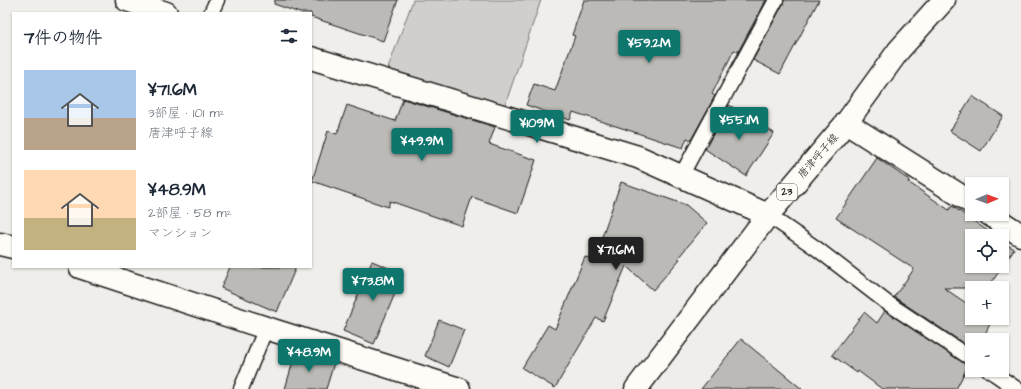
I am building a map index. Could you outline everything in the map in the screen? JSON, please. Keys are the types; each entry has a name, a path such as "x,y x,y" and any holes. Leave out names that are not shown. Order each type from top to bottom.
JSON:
{"street":[{"path":"127,0 163,12"},
{"name":"唐津呼子線","path":"636,389 768,215 846,123 899,50 944,0"},
{"path":"312,58 638,157 768,215"},
{"path":"846,123 965,199"},
{"path":"1000,221 1021,235"},
{"path":"0,244 12,247"},
{"path":"90,268 266,328 459,389"}],"lane":[{"path":"211,12 217,0"},
{"path":"681,176 776,0"},
{"path":"768,215 816,248 886,302 965,354"},
{"path":"241,389 266,328"},
{"path":"999,377 1017,389"}],"shaded area":[{"path":"413,0 541,0 505,105 387,71"}],"building":[{"path":"275,0 398,0 383,41 312,17 312,12 297,12 274,4"},
{"path":"584,0 766,0 738,52 734,50 712,94 715,96 691,140 687,138 683,148 573,112 570,120 526,105 534,84 555,91 575,36 572,35"},
{"path":"784,0 819,0 780,74 753,60"},
{"path":"972,96 1003,116 981,151 950,131"},
{"path":"403,99 495,127 489,144 536,160 518,213 472,197 462,226 390,201 388,207 312,181 328,131 337,134 347,105 395,121"},
{"path":"729,105 774,133 746,176 705,149"},
{"path":"877,158 909,180 908,182 949,210 952,206 965,215 965,221 974,221 985,229 965,229 965,273 998,273 993,281 965,281 965,288 944,288 965,302 965,325 990,325 986,333 965,333 965,344 894,297 914,269 836,218"},
{"path":"621,182 686,205 707,223 678,258 680,259 653,290 626,266 603,321 596,318 555,388 522,368 548,325 555,329 585,257 594,260"},
{"path":"1009,246 1014,249 1009,256"},
{"path":"372,261 403,274 374,344 343,331"},
{"path":"230,268 296,268 277,312 221,288"},
{"path":"885,311 965,364 965,372 956,389 882,389 858,371 857,373 832,355 864,312 877,323"},
{"path":"439,320 464,330 449,367 425,356"},
{"path":"741,339 802,389 701,389"},
{"path":"296,351 334,363 326,389 285,389"}]}
